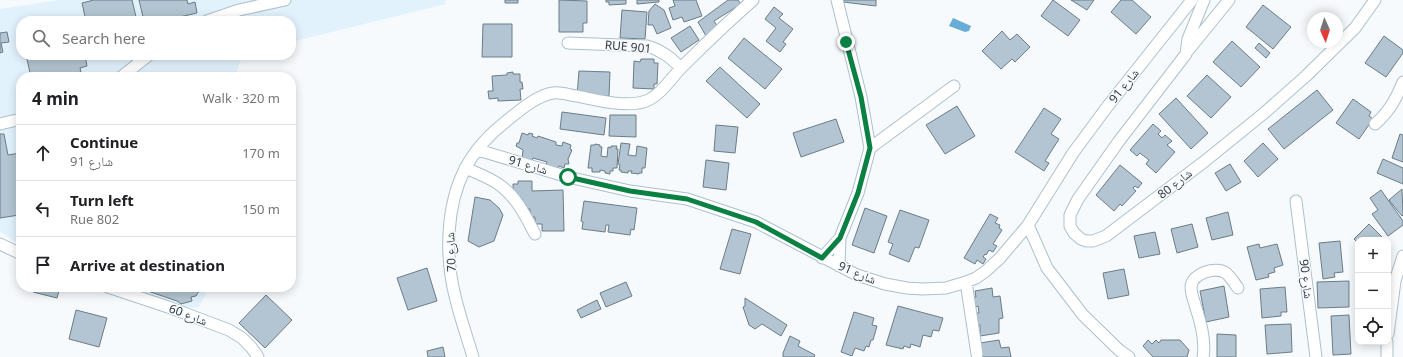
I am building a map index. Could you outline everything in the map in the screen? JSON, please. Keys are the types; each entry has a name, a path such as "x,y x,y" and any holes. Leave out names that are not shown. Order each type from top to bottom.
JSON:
{"street":[{"path":"218,16 285,0"},
{"name":"شارع 70","path":"472,357 454,295 449,240 453,206 457,188 465,168 478,150 496,130 515,114 544,96 560,93 607,101 639,103 654,97 712,37 753,0"},
{"path":"837,0 861,97 870,148 858,193 840,238 839,266"},
{"name":"شارع 91","path":"478,150 568,177 630,191 687,199 756,222 822,258 871,280 907,288 946,288 966,282 986,271 1000,258 1028,225 1073,153 1107,107 1192,0"},
{"path":"1186,54 1188,39 1204,0"},
{"name":"شارع 80","path":"1229,0 1119,141 1078,199 1070,215 1070,226 1074,233 1081,239 1093,241 1106,236 1205,161 1263,114 1306,76 1355,28 1375,0"},
{"name":"RUE 901","path":"568,43 647,46 658,49 670,56 681,68"},
{"path":"127,72 143,60"},
{"path":"1375,124 1383,118 1392,106 1403,82"},
{"path":"870,148 954,86"},
{"path":"0,124 16,120"},
{"path":"465,168 485,176 502,186 520,206 535,234"},
{"name":"شارع 90","path":"1296,201 1316,357"},
{"path":"1028,225 1047,268 1083,315 1119,350 1129,357"},
{"path":"822,258 840,238"},
{"path":"0,244 16,252"},
{"path":"1391,311 1395,281 1403,256"},
{"path":"1203,357 1205,349 1192,294 1191,285 1193,281 1196,276 1206,272 1218,270 1225,272 1238,288"},
{"path":"966,282 977,354"},
{"name":"شارع 60","path":"123,292 229,330 242,338 258,357"},
{"path":"1387,345 1387,357"}],"shaded area":[{"path":"59,0 445,0 446,4 296,41 296,16 16,16 16,60 240,60 237,72 16,72 16,242 0,231 0,9"},
{"path":"143,292 206,292 199,307 184,308"}],"water":[{"path":"953,18 971,26 969,31 965,32 949,26"}],"building":[{"path":"94,0 132,0 136,16 85,16 82,3"},
{"path":"139,0 187,0 188,4 195,2 197,13 184,16 143,16"},
{"path":"505,0 518,0 518,3 505,3"},
{"path":"559,0 587,1 587,23 583,23 583,32 559,32"},
{"path":"606,0 626,0 626,4 609,5 609,2 606,2"},
{"path":"637,0 659,0 659,2 637,4"},
{"path":"673,0 696,0 702,16 684,22 682,17 673,20 669,8 675,6"},
{"path":"728,0 738,0 741,4 714,21 718,27 706,36 698,22"},
{"path":"843,0 876,0 876,6 843,2"},
{"path":"1053,0 1080,20 1068,36 1041,16"},
{"path":"1071,0 1094,0 1087,10"},
{"path":"1121,0 1132,0 1151,17 1136,34 1111,12"},
{"path":"655,4 664,10 671,28 657,34 653,25 648,25 649,11"},
{"path":"1263,5 1291,27 1273,49 1246,27"},
{"path":"774,7 783,14 779,18 793,29 783,42 786,44 780,52 766,41 776,28 765,19"},
{"path":"622,10 647,12 645,39 620,38"},
{"path":"483,24 512,24 512,57 482,57"},
{"path":"690,26 699,40 681,52 671,38"},
{"path":"1002,31 1010,40 1017,34 1030,47 1015,62 1012,59 1001,69 982,51"},
{"path":"7,32 9,42 1,43 3,52 0,53 0,33"},
{"path":"1384,36 1403,50 1403,53 1386,77 1365,63"},
{"path":"744,38 782,69 765,89 728,58"},
{"path":"1232,41 1260,67 1241,87 1213,62"},
{"path":"1259,43 1270,53 1266,58 1255,48"},
{"path":"641,59 654,59 654,63 658,63 657,84 654,84 654,89 633,88 634,61 640,62"},
{"path":"27,60 86,60 87,66 80,68 81,72 30,72"},
{"path":"720,67 760,104 747,118 706,81"},
{"path":"579,71 610,72 609,96 577,95"},
{"path":"513,72 513,74 520,74 520,82 522,82 523,89 520,89 521,100 498,101 498,98 489,99 488,91 493,91 492,76 507,75 507,73"},
{"path":"1207,75 1231,97 1211,118 1187,96"},
{"path":"1317,90 1333,110 1284,149 1268,129"},
{"path":"1176,98 1208,133 1191,149 1159,114"},
{"path":"1353,99 1371,112 1369,116 1373,119 1359,139 1336,123"},
{"path":"957,106 975,136 945,154 926,125"},
{"path":"1044,108 1061,119 1051,134 1059,139 1045,161 1049,163 1044,171 1015,152"},
{"path":"562,112 606,118 604,135 560,129"},
{"path":"610,115 636,115 636,137 609,136"},
{"path":"836,119 844,142 801,157 793,133"},
{"path":"1153,124 1161,131 1158,134 1162,138 1165,135 1172,141 1167,145 1175,152 1156,173 1146,164 1149,160 1140,153 1137,156 1130,150"},
{"path":"716,125 738,127 735,153 714,151"},
{"path":"522,133 528,135 529,133 533,134 532,136 537,138 538,136 556,142 556,145 562,146 563,142 571,145 570,149 572,150 568,159 569,164 565,164 564,168 559,166 558,169 546,165 547,162 533,158 532,161 522,158 523,150 516,146 517,143 519,143"},
{"path":"0,134 4,134 8,155 16,154 16,215 0,218"},
{"path":"1400,134 1403,135 1403,162 1392,158"},
{"path":"621,143 630,144 628,155 636,156 637,146 647,148 645,168 642,168 642,173 631,173 632,171 628,171 628,173 621,172 621,170 619,170 620,165 618,164"},
{"path":"1263,143 1278,159 1258,177 1244,161"},
{"path":"595,144 602,147 601,156 607,157 608,147 611,148 611,146 617,146 617,168 613,168 613,171 610,171 610,174 600,170 600,172 592,172 592,168 588,168 591,145"},
{"path":"1383,159 1403,168 1403,184 1377,173"},
{"path":"706,160 729,163 726,190 703,187"},
{"path":"1230,164 1241,182 1226,191 1215,173"},
{"path":"1120,165 1142,183 1138,188 1135,186 1133,188 1136,191 1122,206 1120,204 1114,211 1096,195"},
{"path":"518,181 532,181 532,191 563,190 564,231 542,231 542,224 535,224 535,217 530,217 530,209 522,209 522,199 513,199 513,184 518,184"},
{"path":"1402,189 1403,215 1402,216 1389,200"},
{"path":"1381,190 1403,221 1403,225 1388,236 1372,214 1378,210 1370,198"},
{"path":"475,197 490,200 499,208 503,215 494,241 479,247 468,241"},
{"path":"584,201 637,208 634,230 631,229 630,235 608,232 609,225 606,225 605,232 582,229 583,222 581,221"},
{"path":"865,208 887,216 874,253 852,245"},
{"path":"900,210 929,220 919,248 915,247 909,262 889,254 893,244 888,242"},
{"path":"1228,212 1233,235 1212,240 1206,218"},
{"path":"990,214 998,218 995,223 1000,225 999,228 1002,230 993,244 997,246 993,252 989,250 986,255 985,254 983,257 986,259 983,264 977,260 975,264 964,258"},
{"path":"1192,224 1198,247 1177,253 1171,229"},
{"path":"1369,224 1382,237 1356,237"},
{"path":"732,229 751,234 740,274 720,269"},
{"path":"1155,232 1160,254 1139,258 1134,236"},
{"path":"1340,241 1343,272 1334,273 1335,277 1323,279 1319,243"},
{"path":"1259,244 1260,248 1277,244 1283,265 1274,268 1275,272 1268,274 1269,277 1256,280 1247,247"},
{"path":"427,268 437,301 408,310 397,278"},
{"path":"1124,269 1129,295 1108,299 1103,273"},
{"path":"1349,281 1349,307 1318,308 1317,282"},
{"path":"626,282 632,296 606,307 600,293"},
{"path":"1224,286 1229,317 1206,322 1200,291"},
{"path":"1285,287 1287,312 1281,312 1281,316 1262,318 1260,289"},
{"path":"992,288 993,297 1000,296 1003,318 999,319 999,333 980,336 980,325 978,325 976,313 979,313 978,306 975,307 973,297 976,297 975,291"},
{"path":"33,292 59,292 57,298"},
{"path":"151,292 198,292 196,296 191,297 192,301 181,304 177,301"},
{"path":"266,295 292,320 265,348 239,323"},
{"path":"745,298 787,325 781,336 762,324 755,329 749,325 743,307 745,306"},
{"path":"597,300 601,309 581,318 577,310"},
{"path":"898,306 943,318 939,331 933,330 931,337 923,335 920,347 911,344 910,348 904,346 903,349 886,345"},
{"path":"76,310 107,318 99,347 69,339"},
{"path":"854,312 874,318 872,325 877,326 873,340 871,340 869,347 866,346 864,351 855,348 852,356 841,352"},
{"path":"1349,315 1351,354 1333,355 1331,316"},
{"path":"1291,324 1292,352 1267,354 1265,325"},
{"path":"1217,334 1236,335 1236,357 1217,357"},
{"path":"790,336 800,341 798,346 815,355 814,357 783,357 783,353"},
{"path":"999,340 1001,348 1009,347 1011,357 980,357 980,343"},
{"path":"1148,340 1152,344 1156,340 1159,343 1161,340 1180,340 1189,350 1187,357 1153,357 1143,346"},
{"path":"443,347 445,357 428,357 427,351"}],"route":[{"path":"568,177 630,191 687,199 756,222 822,258 840,238 858,193 870,148 861,97 846,42"}]}
